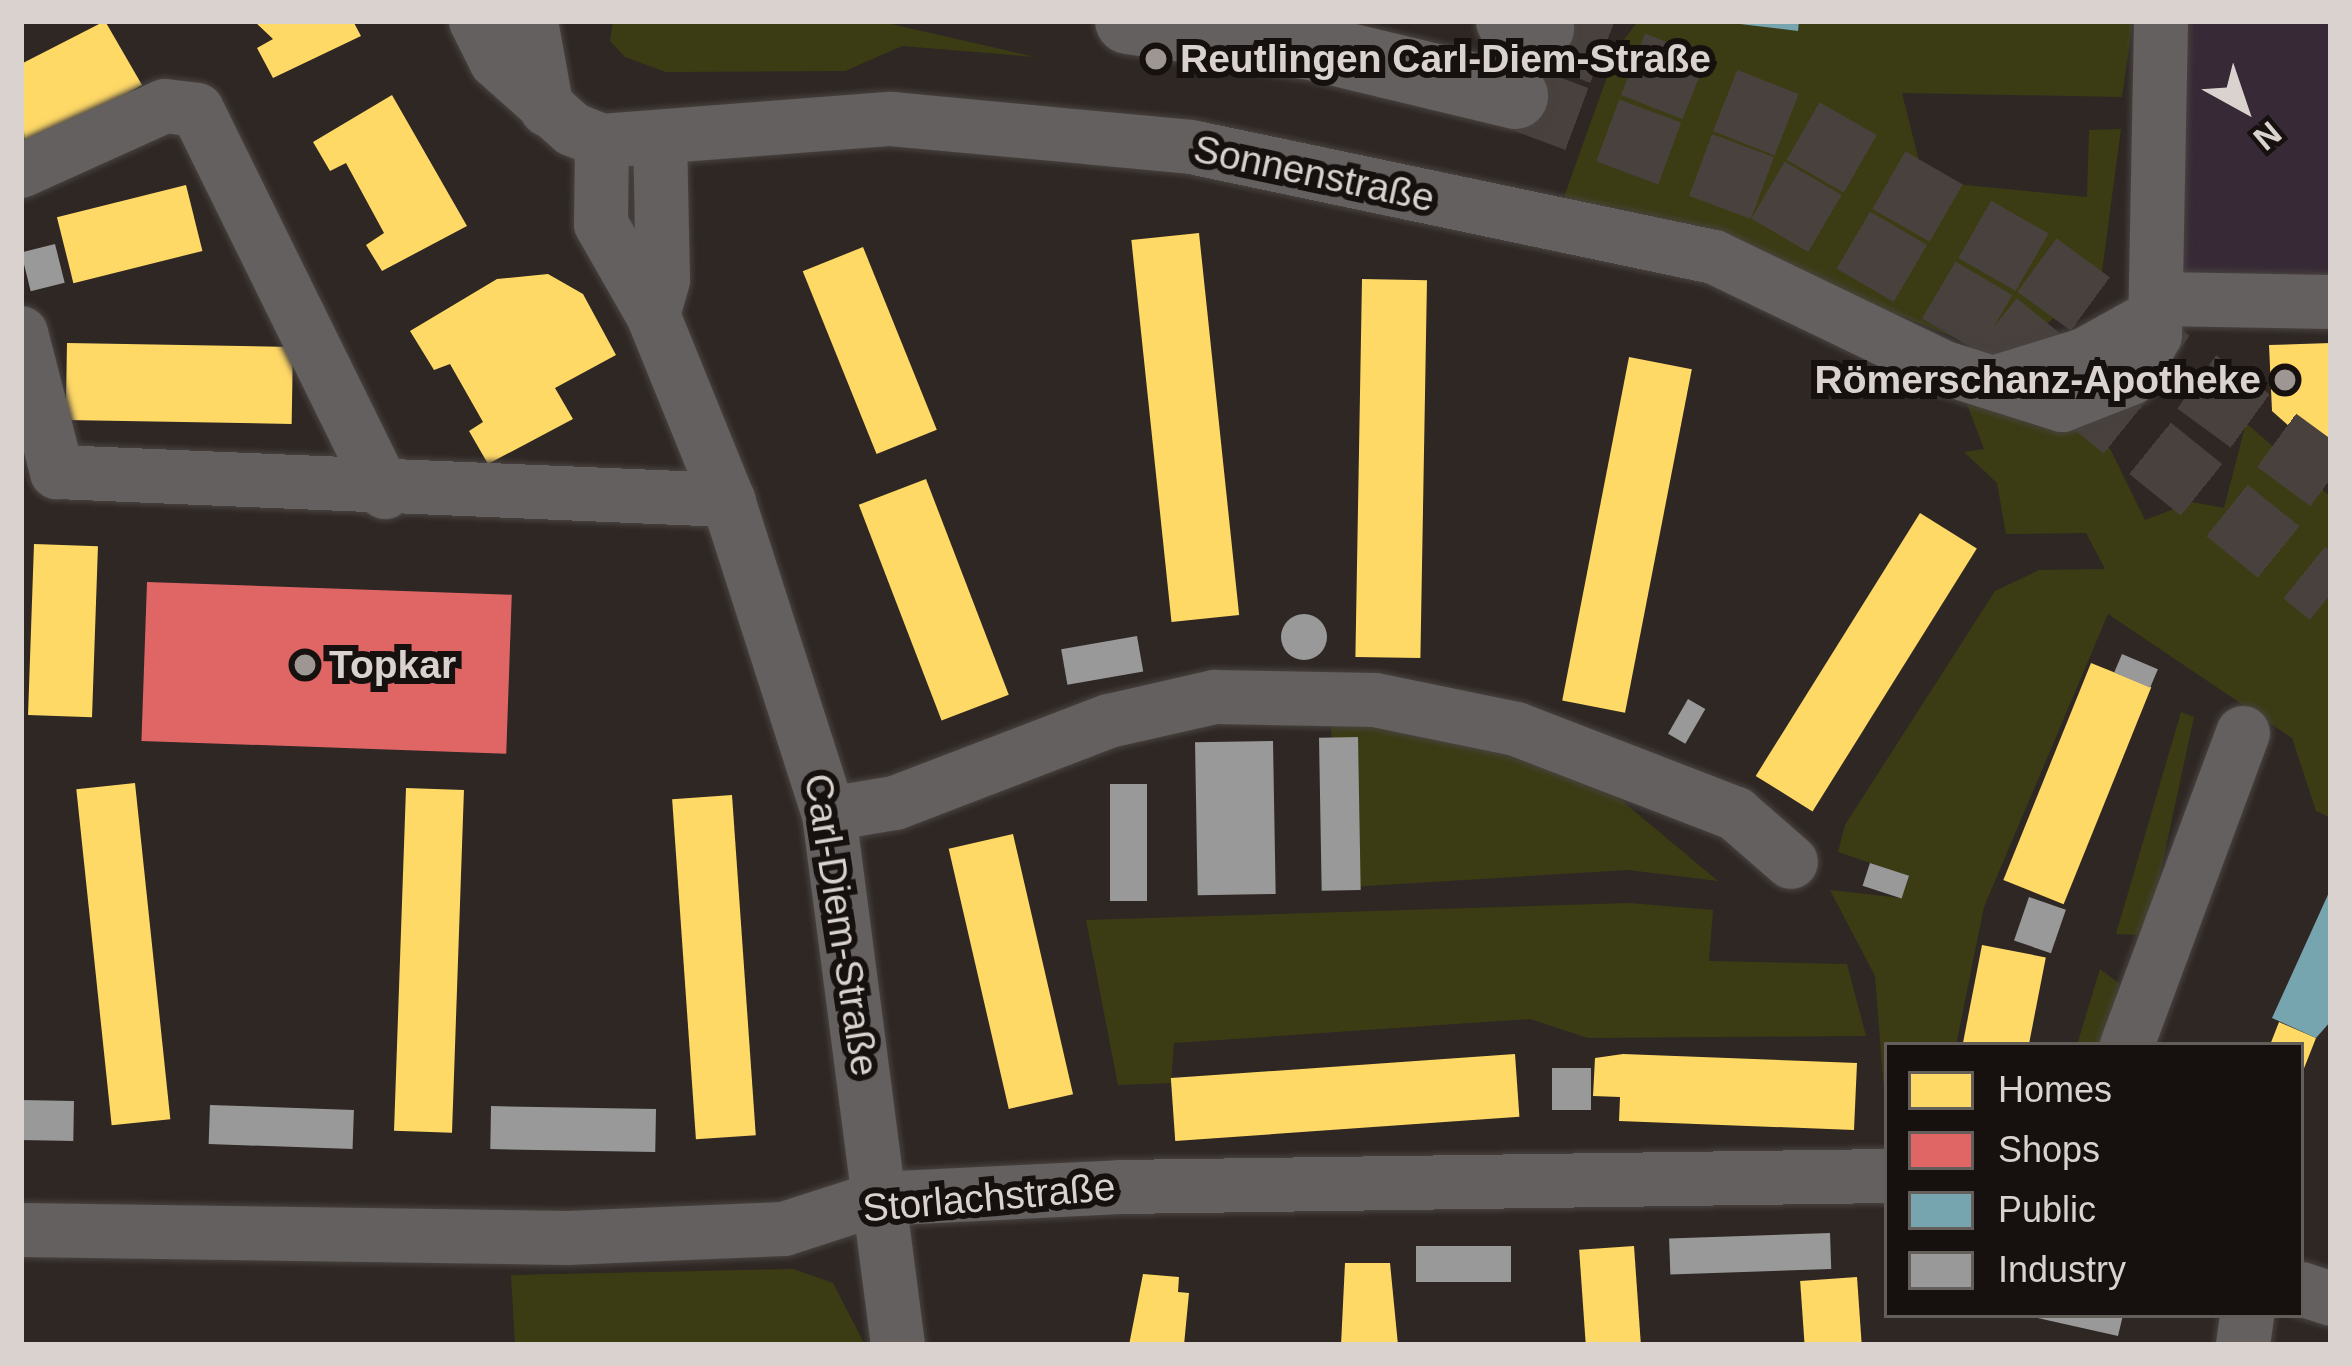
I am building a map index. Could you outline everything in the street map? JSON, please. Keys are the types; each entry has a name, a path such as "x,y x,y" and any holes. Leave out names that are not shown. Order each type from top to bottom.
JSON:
{"main road":[{"path":"1128,21 1311,47 1515,96"}],"street":[{"path":"476,21 496,61 548,110 602,141"},
{"path":"531,21 548,110"},
{"path":"2161,21 2159,306 2331,302"},
{"path":"21,171 165,106 197,110 385,492"},
{"name":"Sonnenstraße","path":"602,141 891,119 1191,147 1714,256 1993,383 2084,355 2159,306"},
{"path":"653,315 663,279 659,138"},
{"name":"Carl-Diem-Straße","path":"602,141 601,224 653,315 728,500 829,814 898,1345"},
{"path":"21,333 57,472 385,492 728,500"},
{"path":"829,814 895,803 1109,721 1215,697 1375,700 1516,730 1736,814 1791,862"},
{"path":"2128,1042 2243,733"},
{"name":"Storlachstraße","path":"21,1230 567,1238 784,1228 878,1199 1573,1174 1884,1176"}],"shaded area":[{"path":"613,21 878,21 1035,57 902,46 845,71 666,72 625,57 610,41"},
{"path":"1638,21 2133,21 2122,97 1902,93 1924,181 2087,197 2089,130 2121,129 2101,279 2039,330 2057,349 1984,349 1720,244 1560,208 1617,49"},
{"path":"2166,21 2331,21 2331,282 2166,282"},
{"path":"1965,399 2038,427 2096,420 2145,520 2192,502 2224,508 2246,423 2331,497 2331,818 2316,811 2292,738 2108,614 1984,907 1957,1042 1884,1042 1884,1092 1875,976 1830,890 1901,898 1909,876 1838,852 1845,825 1995,591 2039,570 2105,569 2086,533 2006,534 1997,483 1964,452 1984,449"},
{"path":"2181,712 2194,717 2155,898 2138,935 2116,934"},
{"path":"1331,717 1501,750 1609,790 1718,881 1628,870 1334,888"},
{"path":"1629,903 1713,910 1709,961 1847,964 1866,1036 1588,1038 1530,1019 1174,1043 1171,1083 1118,1085 1086,920"},
{"path":"2100,969 2120,984 2100,1042 2078,1042"},
{"path":"793,1269 833,1283 865,1345 515,1345 511,1275"}],"building: Homes":[{"path":"105,21 142,85 25,152 21,64"},
{"path":"254,21 353,21 361,36 273,78 257,48 273,39"},
{"path":"392,95 467,226 382,271 366,245 384,233 346,163 330,171 313,142"},
{"path":"186,185 202,251 73,283 57,217"},
{"path":"1199,233 1239,615 1172,622 1131,240"},
{"path":"863,247 937,430 877,454 803,271"},
{"path":"548,274 583,294 616,355 555,388 573,419 488,464 469,431 483,422 450,364 434,370 410,331 497,279"},
{"path":"1362,279 1427,280 1420,658 1355,657"},
{"path":"67,343 293,347 292,424 66,420"},
{"path":"2331,343 2331,464 2272,411 2269,345"},
{"path":"1629,357 1692,369 1625,713 1562,701"},
{"path":"926,479 1009,695 942,720 859,505"},
{"path":"1920,513 1977,549 1813,811 1756,776"},
{"path":"34,544 98,546 92,717 28,715"},
{"path":"2091,663 2151,687 2064,904 2003,880"},
{"path":"135,783 170,1119 112,1125 76,789"},
{"path":"406,788 464,790 452,1133 394,1131"},
{"path":"732,795 756,1135 696,1139 672,799"},
{"path":"1013,834 1073,1094 1009,1109 949,849"},
{"path":"1982,945 2046,957 2029,1042 1963,1042"},
{"path":"2279,1022 2316,1038 2304,1068 2304,1042 2271,1042"},
{"path":"1515,1054 1519,1117 1175,1141 1171,1078"},
{"path":"1623,1054 1857,1063 1854,1130 1619,1121 1620,1097 1593,1096 1595,1058"},
{"path":"1634,1246 1641,1345 1586,1345 1579,1250"},
{"path":"1345,1263 1390,1263 1398,1345 1341,1345"},
{"path":"1143,1274 1179,1277 1178,1292 1189,1293 1184,1345 1129,1345"},
{"path":"1857,1277 1862,1345 1805,1345 1800,1281"}],"building: Shops":[{"path":"147,582 512,595 506,754 141,741"}],"building: Public":[{"path":"1715,21 1799,21 1798,31"},
{"path":"2331,888 2331,1021 2316,1038 2272,1018"}],"building: Industry":[{"path":"55,244 65,283 31,291 21,252"},
{"path":"1304,614 1320,621 1327,637 1320,653 1304,660 1288,653 1281,637 1288,621"},
{"path":"1137,636 1143,671 1067,685 1061,649"},
{"path":"2122,654 2158,669 2150,688 2114,672"},
{"path":"1688,699 1705,709 1685,744 1668,734"},
{"path":"1358,737 1361,890 1322,891 1319,738"},
{"path":"1273,741 1276,894 1198,895 1195,742"},
{"path":"1110,784 1147,784 1147,901 1110,901"},
{"path":"1870,863 1909,876 1902,898 1863,886"},
{"path":"2029,897 2066,910 2051,953 2014,940"},
{"path":"1552,1068 1591,1068 1591,1110 1552,1110"},
{"path":"21,1100 74,1101 73,1141 21,1140"},
{"path":"210,1105 354,1110 353,1149 209,1144"},
{"path":"491,1106 656,1109 655,1152 490,1149"},
{"path":"1830,1233 1831,1269 1670,1275 1669,1239"},
{"path":"1416,1246 1511,1246 1511,1282 1416,1282"},
{"path":"2037,1318 2122,1318 2118,1336"}],"tunnel":[{"path":"1541,28 1803,131 2037,265 2331,480"},
{"path":"1515,96 1768,190 1996,324 2331,594"}],"place":[{"name":"Reutlingen Carl-Diem-Straße","path":"1156,59"},
{"name":"Römerschanz-Apotheke","path":"2285,380"},
{"name":"Topkar","path":"305,665"}]}
